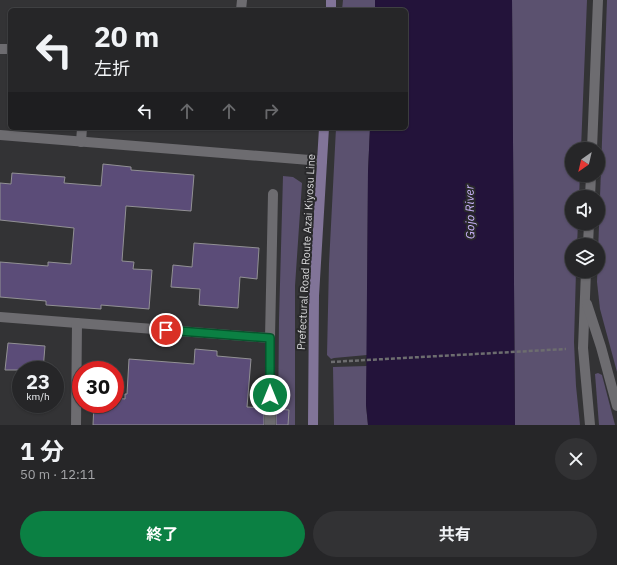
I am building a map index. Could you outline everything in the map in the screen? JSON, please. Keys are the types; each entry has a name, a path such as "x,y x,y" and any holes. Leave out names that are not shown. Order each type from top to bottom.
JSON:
{"main road":[{"name":"Prefectural Road Route Azai Kiyosu Line","path":"313,425 314,296 324,130"}],"street":[{"path":"592,142 598,0"},
{"path":"81,142 82,130"},
{"path":"0,135 322,161"},
{"path":"270,425 273,194"},
{"path":"586,278 583,348 590,425"},
{"path":"585,297 601,347 617,406"},
{"path":"0,317 270,338"},
{"path":"76,425 77,323"}],"path":[{"path":"331,362 568,349"}],"shaded area":[{"path":"343,0 375,0 375,8 342,8"},
{"path":"512,0 587,0 581,142 565,142 565,182 580,182 579,190 565,190 565,230 578,230 577,238 565,238 565,278 576,278 574,342 580,425 515,425"},
{"path":"607,0 617,0 617,372 600,309 597,282 597,278 605,278 605,238 599,238 599,230 605,230 605,190 600,190 601,182 605,182 605,142 602,142"},
{"path":"336,130 370,130 368,172 367,355 331,359 327,355 329,264"},
{"path":"283,176 293,177 302,183 295,286 295,425 278,425"},
{"path":"367,366 366,405 368,425 334,425 333,367"},
{"path":"598,373 602,375 615,425 599,425 595,374"}],"water":[{"name":"Gojo River","path":"375,0 512,0 515,425 368,425 366,405 368,172 370,130 408,130 408,8 375,8"}],"building":[{"path":"103,164 131,167 131,170 194,175 191,211 126,206 122,261 134,262 133,269 152,270 149,309 101,305 101,309 46,305 46,301 0,297 0,262 48,266 48,262 71,264 74,228 0,220 0,183 11,184 12,173 65,177 64,183 101,186"},
{"path":"194,243 259,248 257,279 240,277 238,308 199,305 200,289 171,287 173,265 192,267"},
{"path":"8,343 45,346 44,361 12,361 12,370 5,370"},
{"path":"195,349 217,351 217,356 251,359 247,407 264,408 264,425 93,425 94,413 124,413 124,399 125,394 127,394 129,359 194,364"},
{"path":"276,409 289,410 288,425 276,425"}],"route":[{"path":"166,330 270,338 270,395"}]}
